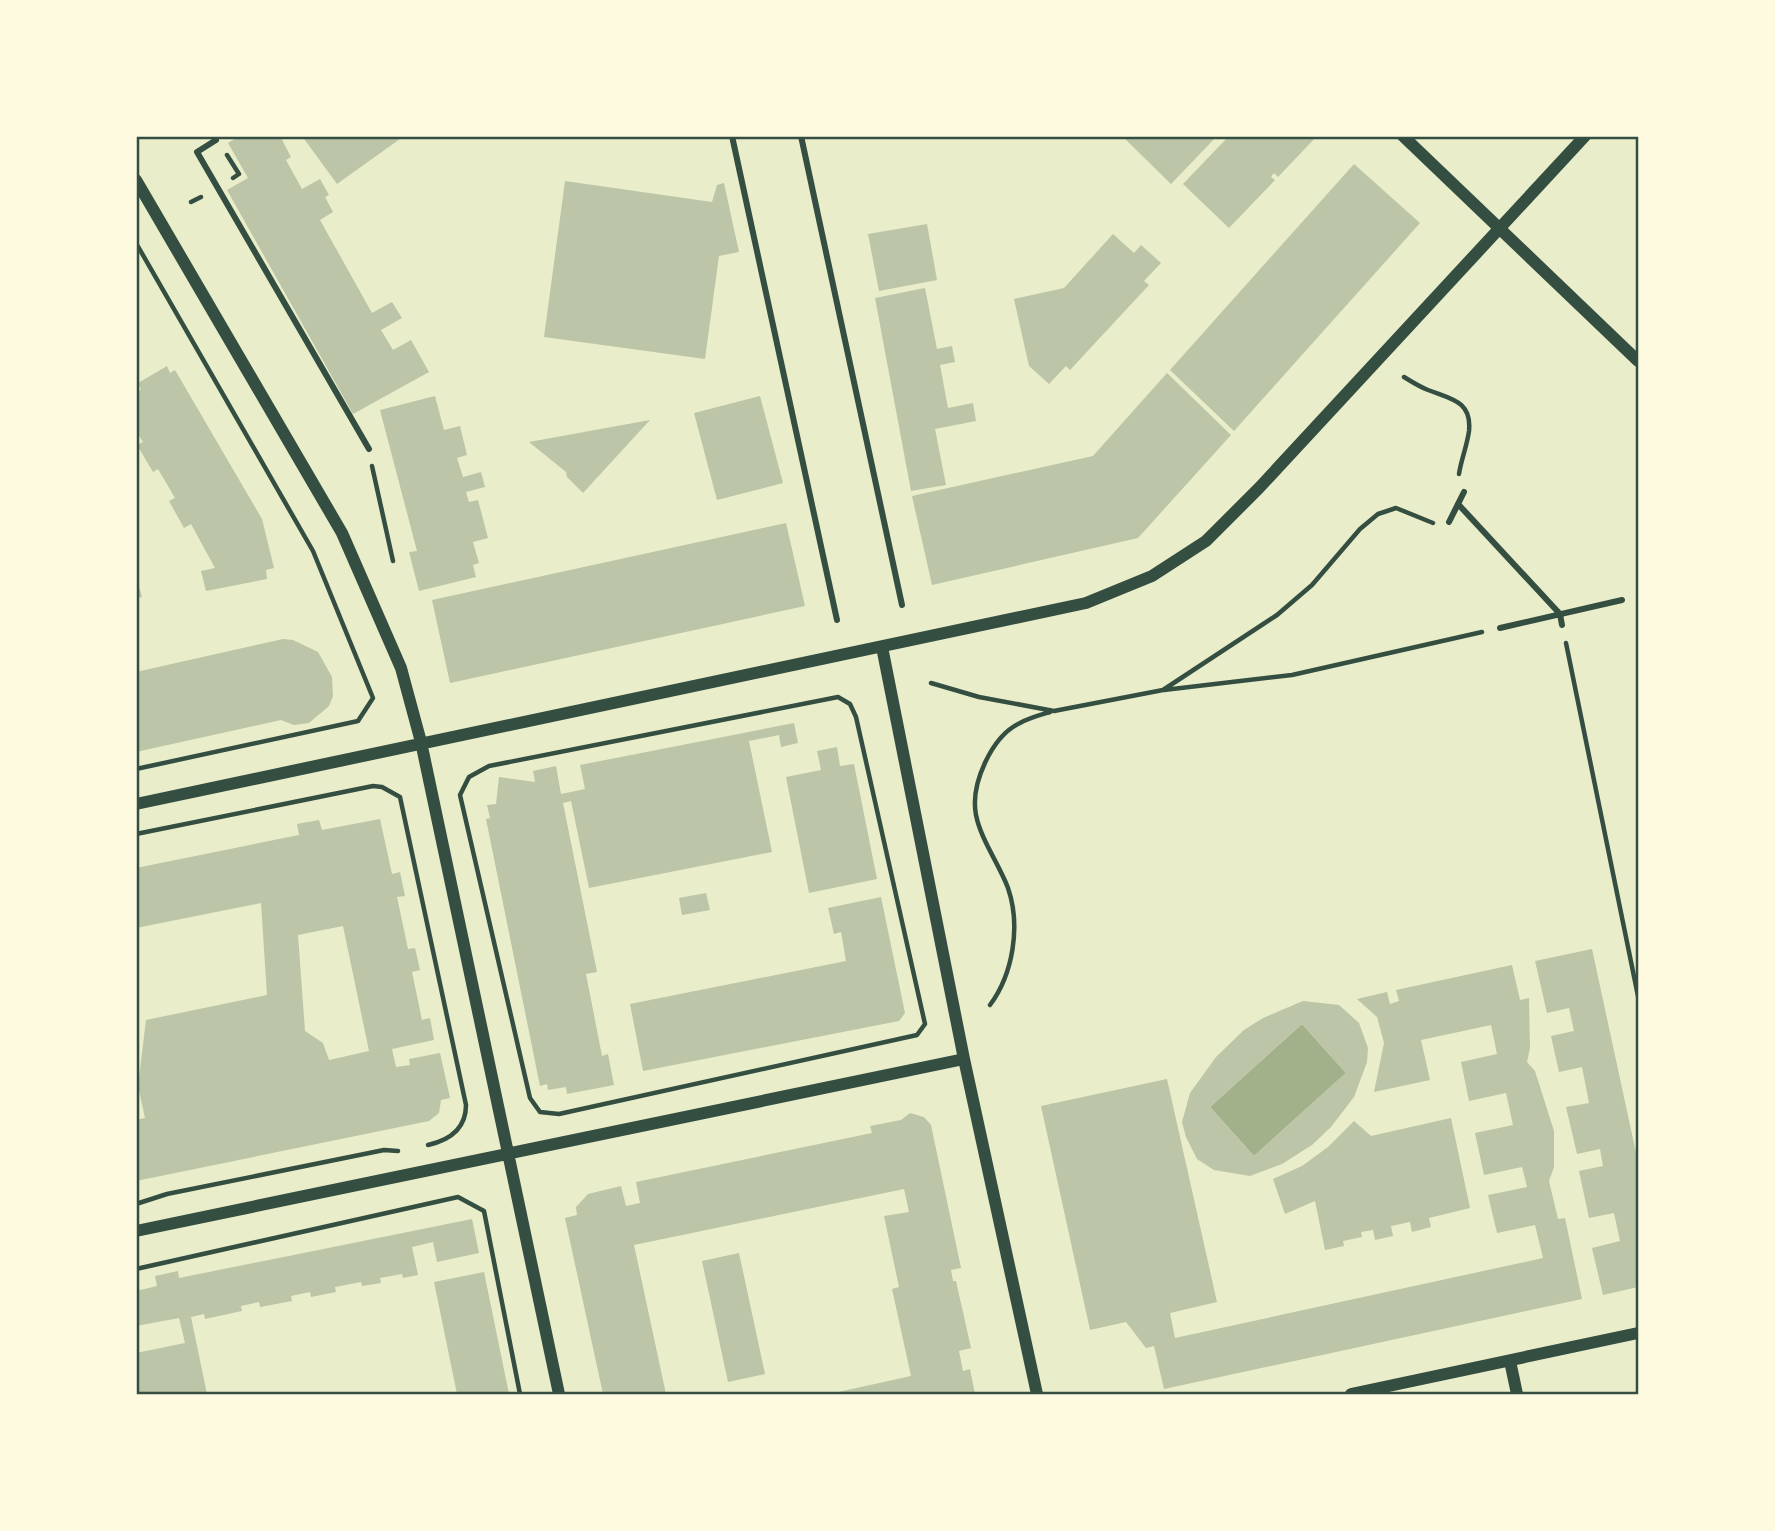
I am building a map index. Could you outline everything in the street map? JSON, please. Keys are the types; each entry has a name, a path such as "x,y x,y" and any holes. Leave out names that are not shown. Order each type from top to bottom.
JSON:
{"street":[{"path":"214,136 216,140 197,152 369,449"},
{"path":"732,136 837,620"},
{"path":"801,136 902,605"},
{"path":"1403,136 1639,361"},
{"path":"136,804 1086,603 1152,576 1206,541 1585,136"},
{"path":"136,180 342,533 401,668 421,742 559,1395"},
{"path":"1449,522 1464,492"},
{"path":"1458,504 1560,614 1562,625"},
{"path":"1500,628 1622,600"},
{"path":"882,647 964,1059 1037,1395"},
{"path":"136,1231 964,1059"},
{"path":"1351,1395 1639,1334"},
{"path":"1510,1361 1517,1395"}],"path":[{"path":"136,243 313,551 373,698 358,721 136,769"},
{"path":"1404,377 1426,389 1459,400 1466,408 1470,418 1459,472 1464,492"},
{"path":"369,449 393,561"},
{"path":"1163,690 1277,615 1312,585 1360,529 1378,514 1396,508 1429,522 1449,522"},
{"path":"1562,625 1639,996"},
{"path":"990,1005 1003,987 1015,925 1008,889 976,814 976,793 983,769 998,742 1018,723 1054,711 1163,690 1292,676 1500,628"},
{"path":"931,683 979,697 1054,711"},
{"path":"838,697 850,705 856,717 925,1024 917,1035 559,1114 540,1112 530,1098 460,795 469,777 489,766 838,697"},
{"path":"136,834 373,786 382,787 400,797 466,1105 466,1118 452,1136 421,1146"},
{"path":"136,1204 158,1199 166,1194 370,1153 408,1149"},
{"path":"136,1269 458,1197 484,1211 520,1395"}],"shaded area":[{"path":"1302,1024 1346,1073 1254,1156 1210,1107"}],"building":[{"path":"240,136 280,136 291,157 286,160 302,189 320,179 329,195 325,197 333,212 320,220 372,313 392,302 402,318 381,330 393,350 411,340 429,372 353,414 227,190 248,178 228,143"},
{"path":"302,136 404,136 337,184"},
{"path":"1122,136 1217,136 1171,184"},
{"path":"1229,136 1317,136 1278,177 1274,173 1271,177 1275,180 1229,228 1183,184"},
{"path":"1354,164 1420,223 1234,431 1170,370"},
{"path":"565,181 712,202 717,185 724,183 739,252 719,256 705,359 544,337"},
{"path":"927,224 937,280 879,291 868,234"},
{"path":"1113,234 1134,253 1141,245 1161,263 1144,281 1149,285 1070,370 1066,366 1049,384 1029,366 1014,299 1064,288"},
{"path":"925,288 937,349 952,346 955,362 940,365 948,408 973,403 976,421 935,429 946,485 911,491 875,298"},
{"path":"167,366 170,373 175,370 262,519 274,568 266,570 267,579 206,591 201,571 215,568 191,524 184,528 169,501 175,498 158,469 153,472 137,445 143,442 136,431 136,392 141,390 138,383"},
{"path":"1167,373 1231,435 1138,538 932,585 912,496 1093,456"},
{"path":"435,396 444,430 460,426 467,455 457,458 463,477 481,472 485,487 466,492 469,502 478,500 488,538 473,542 479,563 473,565 476,577 419,591 409,552 417,551 380,410"},
{"path":"760,396 783,483 717,500 694,413"},
{"path":"650,420 583,493 567,477 566,472 529,442"},
{"path":"786,523 805,606 450,683 432,600"},
{"path":"136,576 142,597 136,598"},
{"path":"283,639 293,640 318,652 332,677 333,696 329,706 309,723 294,725 281,720 136,752 136,672"},
{"path":"794,723 798,743 781,747 779,735 749,741 772,852 589,888 571,801 563,803 597,972 586,974 602,1056 608,1054 614,1085 567,1094 566,1087 548,1090 547,1084 540,1086 486,819 490,818 487,805 496,804 499,777 535,782 533,771 556,766 561,794 585,789 580,765"},
{"path":"837,747 840,766 854,764 877,879 809,893 786,777 821,770 817,751"},
{"path":"380,819 392,874 400,872 405,896 397,897 408,949 415,948 420,970 412,972 422,1020 430,1018 434,1040 392,1049 396,1067 410,1065 409,1059 440,1053 450,1098 441,1100 439,1113 429,1121 136,1181 136,1120 145,1118 138,1086 146,1020 267,995 261,903 136,928 136,868 299,835 297,824 319,820 322,830","holes":["343,926 369,1051 329,1060 323,1043 305,1031 298,935"]},
{"path":"706,893 710,910 682,915 679,898"},
{"path":"881,897 905,1013 899,1021 643,1071 630,1004 846,961 841,932 834,934 828,908"},
{"path":"1592,949 1638,1162 1638,1287 1603,1295 1592,1248 1620,1241 1614,1213 1589,1218 1579,1171 1603,1166 1600,1149 1577,1154 1566,1107 1589,1103 1582,1067 1559,1072 1551,1036 1574,1031 1569,1008 1547,1013 1535,961"},
{"path":"1512,965 1520,1000 1529,998 1530,1048 1527,1062 1535,1071 1554,1131 1554,1167 1549,1181 1558,1219 1565,1218 1582,1299 1164,1389 1154,1346 1146,1348 1126,1322 1090,1330 1041,1106 1167,1079 1217,1302 1170,1313 1175,1338 1543,1258 1535,1225 1497,1233 1488,1195 1527,1187 1522,1167 1484,1175 1475,1133 1513,1125 1506,1093 1469,1101 1461,1062 1497,1054 1491,1025 1421,1040 1430,1080 1374,1092 1384,1043 1377,1017 1357,999 1387,992 1390,1004 1399,1001 1396,990"},
{"path":"1303,1001 1339,1005 1359,1023 1368,1048 1367,1062 1354,1097 1331,1127 1312,1145 1282,1164 1250,1176 1214,1170 1197,1159 1186,1137 1182,1122 1190,1093 1216,1057 1244,1030 1263,1018","holes":["1302,1024 1346,1073 1254,1156 1210,1107"]},
{"path":"910,1113 924,1117 931,1125 961,1268 951,1270 953,1281 956,1281 971,1348 959,1351 963,1371 970,1369 975,1394 829,1394 911,1376 892,1289 899,1287 884,1216 909,1212 904,1189 634,1245 666,1394 603,1394 565,1218 577,1215 576,1207 588,1194 621,1186 626,1206 640,1203 636,1182 872,1133 870,1126 901,1120"},
{"path":"1451,1118 1470,1208 1429,1218 1431,1227 1412,1232 1410,1222 1391,1226 1393,1236 1375,1240 1373,1230 1361,1232 1362,1237 1343,1241 1344,1246 1325,1250 1315,1201 1285,1214 1273,1179 1302,1166 1328,1147 1354,1121 1371,1136"},
{"path":"472,1219 479,1253 437,1262 433,1242 412,1247 418,1275 403,1278 402,1274 380,1278 381,1283 362,1286 361,1282 335,1287 336,1292 311,1297 310,1292 291,1296 292,1301 260,1307 259,1302 241,1306 242,1311 205,1319 204,1314 191,1317 207,1394 136,1394 136,1353 185,1343 179,1318 136,1326 136,1291 157,1286 155,1276 178,1271 179,1278"},
{"path":"739,1253 765,1374 728,1382 702,1261"},
{"path":"484,1272 509,1394 457,1394 434,1282"}]}
